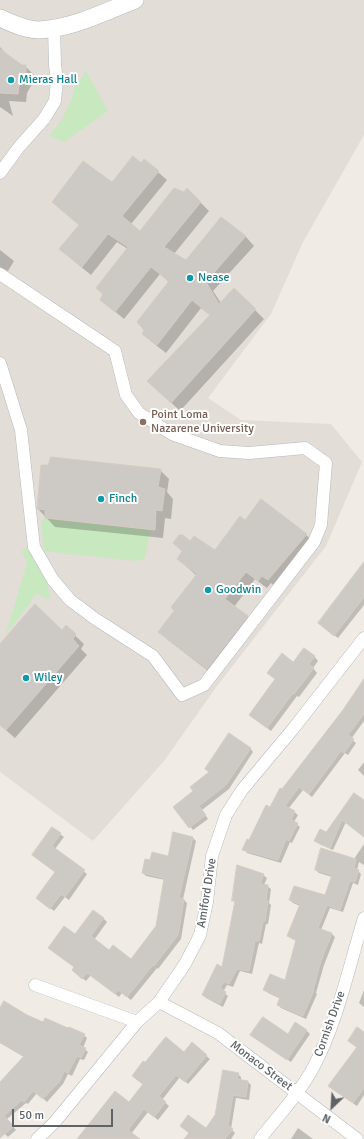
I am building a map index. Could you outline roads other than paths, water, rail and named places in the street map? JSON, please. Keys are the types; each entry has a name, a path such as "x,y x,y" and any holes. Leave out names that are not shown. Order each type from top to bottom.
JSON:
{"street":[{"path":"0,18 14,24 37,30 54,28 84,20 135,0"},
{"path":"0,173 19,147 44,119 55,100 57,80 54,28"},
{"path":"0,274 115,351 126,395 139,414 172,434 220,451 249,453 305,448 326,464 321,525 314,542 204,684 182,695 153,656 88,614 70,600 53,580 34,547 21,430 0,363"},
{"name":"Amiford Drive","path":"37,1139 54,1123 138,1022 159,1002 185,964 200,935 207,902 212,856 226,815 242,790 293,729 364,638"},
{"name":"Cornish Drive","path":"260,1139 297,1093 313,1068 326,1040 364,918"},
{"path":"35,985 138,1022"},
{"name":"Monaco Street","path":"159,1002 218,1033 357,1139"}],"place":[{"name":"Mieras Hall","path":"11,80"},
{"name":"Nease","path":"190,278"},
{"name":"Point Loma Nazarene University","path":"143,422"},
{"name":"Finch","path":"101,499"},
{"name":"Goodwin","path":"208,590"},
{"name":"Wiley","path":"26,678"}]}
